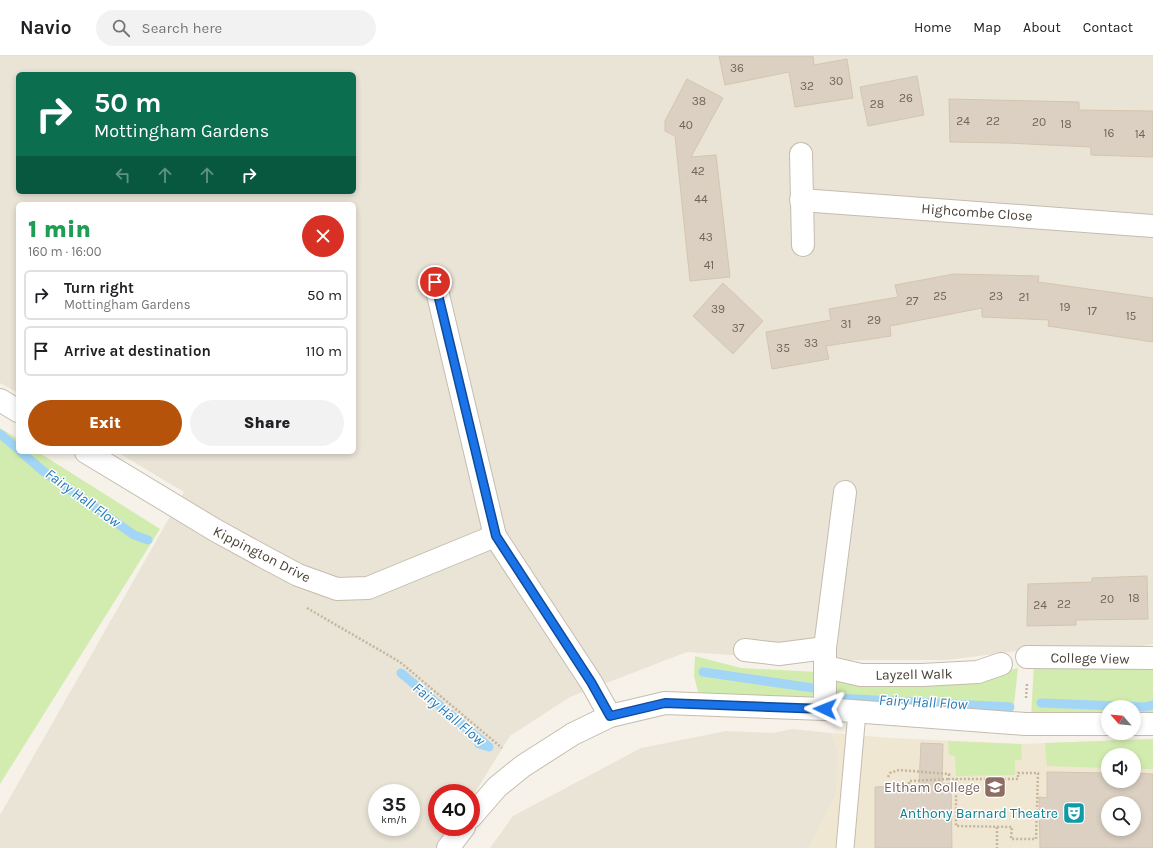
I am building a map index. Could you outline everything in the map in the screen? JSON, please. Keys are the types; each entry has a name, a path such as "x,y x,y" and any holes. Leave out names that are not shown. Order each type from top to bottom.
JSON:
{"street":[{"path":"801,154 802,245"},
{"name":"Highcombe Close","path":"801,200 1153,226"},
{"path":"435,282 496,536 591,682 610,716"},
{"path":"0,400 16,410"},
{"name":"Kippington Drive","path":"89,454 215,530 266,558 298,575 337,589 368,588 496,536"},
{"path":"825,709 826,658 845,492"},
{"name":"Layzell Walk","path":"745,650 826,658 862,675 926,675 978,672 1001,664"},
{"name":"College View","path":"1028,657 1153,658"},
{"path":"480,807 497,787 523,766 572,734 610,716 665,703 825,709 1024,724 1101,724"},
{"path":"1141,724 1153,724"},
{"path":"448,848 457,836"}],"lane":[{"path":"845,848 857,712"}],"path":[{"path":"303,605 400,662 506,751"},
{"path":"1024,724 1028,657"},
{"path":"888,777 890,773 899,770 948,774 949,779"},
{"path":"909,784 909,781 949,779 956,779 1018,779 1018,773 1038,773 1036,839 1011,839 1012,827 956,826 956,779"},
{"path":"997,827 997,848"}],"shaded area":[{"path":"0,56 1153,56 1153,644 1128,648 1016,651 948,660 807,660 687,652 570,697 510,736 480,784 428,784 428,836 445,836 436,848 0,848 0,815 184,492 120,454 356,454 356,202 16,202 16,392 0,383"},
{"path":"792,729 832,733 837,749 837,793 809,848 490,848 513,816 641,748 726,731 773,733"},
{"name":"Eltham College","path":"832,733 892,738 1021,744 1153,739 1153,848 809,848 836,793 837,749"}],"green space":[{"path":"0,428 16,438 16,454 41,454 160,529 0,784"},
{"path":"695,656 741,668 818,672 816,702 759,701 698,692 694,676"},
{"path":"1034,662 1153,665 1153,714 1141,715 1141,700 1101,700 1101,716 1031,718"},
{"path":"1018,668 1013,714 831,704 832,681 867,686 990,675"},
{"path":"1153,739 1153,769 1141,769 1141,748 1101,748 1101,768 1047,766 1045,743"},
{"path":"948,741 1021,744 1022,760 1015,760 1015,775 956,776 955,756 949,755"}],"building":[{"path":"719,56 813,56 814,65 847,59 853,98 795,107 789,72 725,85"},
{"path":"917,76 924,115 868,126 860,87"},
{"path":"687,79 723,98 691,157 716,155 730,277 690,281 675,136 665,131 665,121"},
{"path":"949,99 1079,102 1079,110 1153,111 1153,157 1091,155 1091,147 950,142"},
{"path":"954,274 1039,276 1038,282 1153,298 1153,342 1048,326 1049,320 982,317 982,308 890,326 891,336 826,346 829,359 772,369 766,332 831,320 829,309 898,297 895,285"},
{"path":"723,283 763,321 733,354 693,316"},
{"path":"1147,576 1148,619 1076,620 1076,625 1027,626 1028,584 1092,582 1092,578"},
{"path":"921,743 943,744 942,784 951,783 952,848 875,848 875,787 919,785"},
{"name":"Anthony Barnard Theatre","path":"1047,772 1101,773 1101,788 1141,788 1141,773 1153,774 1153,848 1040,848 1039,797 1047,798"}],"waterway":[{"name":"Fairy Hall Flow","path":"0,434 16,447"},
{"name":"Fairy Hall Flow","path":"23,454 43,471 134,535 148,540"},
{"name":"Fairy Hall Flow","path":"703,672 813,688"},
{"name":"Fairy Hall Flow","path":"401,673 489,747 479,744"},
{"name":"Fairy Hall Flow","path":"836,698 1010,707"},
{"name":"Fairy Hall Flow","path":"1041,703 1145,707 1153,705"}],"place":[{"name":"Eltham College","path":"995,787"},
{"name":"Anthony Barnard Theatre","path":"1074,813"}],"route":[{"path":"435,282 496,536 591,682 610,716 665,703 825,709"}]}
